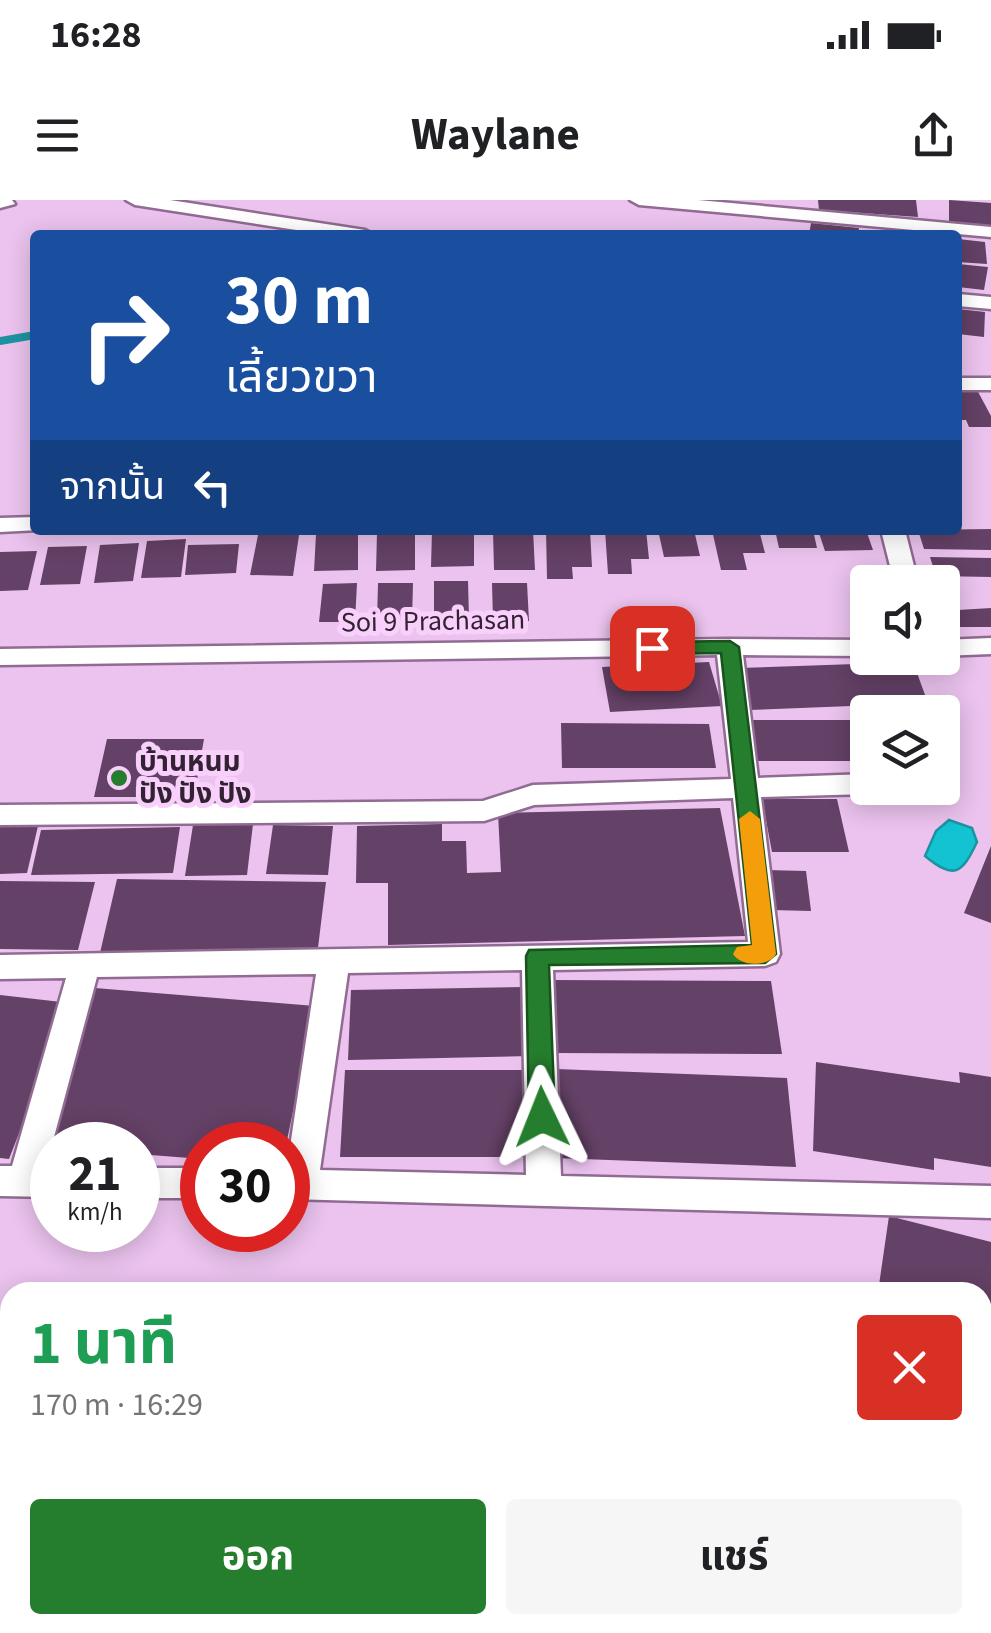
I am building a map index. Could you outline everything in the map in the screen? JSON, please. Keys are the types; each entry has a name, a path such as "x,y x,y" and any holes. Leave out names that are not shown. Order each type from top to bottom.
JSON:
{"street":[{"path":"135,200 333,230"},
{"path":"639,200 991,232"},
{"path":"928,226 930,200"},
{"path":"775,230 779,224 798,217"},
{"path":"962,300 991,304"},
{"path":"962,384 991,384"},
{"path":"0,524 30,524"},
{"path":"893,535 901,565"},
{"path":"960,647 991,646"},
{"path":"0,966 765,954 730,647"},
{"name":"Soi 9 Prachasan","path":"0,658 850,648"},
{"path":"0,816 484,810 533,796 850,785"},
{"path":"537,956 544,1189"},
{"path":"305,1122 334,960"},
{"path":"26,1182 84,966"},
{"path":"310,1184 991,1202"}],"shaded area":[{"path":"949,820 972,828 977,842 962,867 950,871 925,856 936,831"}],"building":[{"path":"818,200 916,200 918,217 819,210"},
{"path":"949,200 991,203 991,227 949,223"},
{"path":"811,223 859,228 859,230 810,230"},
{"path":"962,239 985,242 987,264 962,262"},
{"path":"962,264 988,267 984,290 962,287"},
{"path":"962,309 985,312 984,337 962,334"},
{"path":"976,388 991,416 991,427 969,427 962,420 962,389"},
{"path":"962,529 991,529 991,550 924,549 920,535 962,535"},
{"path":"258,535 299,535 293,576 250,575"},
{"path":"316,535 358,535 358,570 314,571"},
{"path":"377,535 415,535 415,570 376,571"},
{"path":"432,535 474,535 474,566 431,567"},
{"path":"493,535 533,535 535,570 494,570"},
{"path":"546,535 590,535 592,567 572,567 573,579 547,579"},
{"path":"605,535 647,535 649,559 631,559 632,574 608,574"},
{"path":"659,535 695,535 700,556 664,557"},
{"path":"713,535 760,535 765,553 743,553 747,570 721,570"},
{"path":"776,535 814,535 817,548 779,548"},
{"path":"820,535 868,535 873,550 825,551"},
{"path":"186,539 181,577 141,578 147,541"},
{"path":"139,543 133,581 94,583 100,545"},
{"path":"239,544 236,573 185,575 188,545"},
{"path":"87,546 80,584 40,585 48,547"},
{"path":"37,551 28,590 0,591 0,552"},
{"path":"930,557 991,558 991,577 960,576 960,565 933,565"},
{"path":"434,581 468,581 469,619 434,620"},
{"path":"357,583 355,622 319,622 323,584"},
{"path":"378,583 413,583 412,621 377,622"},
{"path":"492,583 527,583 529,621 493,621"},
{"path":"991,608 991,627 960,627 960,610"},
{"path":"709,662 722,706 610,712 602,667"},
{"path":"850,664 850,675 918,675 925,695 850,695 850,706 749,710 739,668"},
{"path":"750,720 850,720 850,761 757,761"},
{"path":"561,723 709,724 716,768 562,768"},
{"path":"107,739 204,739 194,797 94,797"},
{"path":"762,799 837,799 849,852 772,852"},
{"path":"720,808 745,936 388,945 388,883 356,883 357,826 442,824 442,841 466,841 467,873 501,872 498,813"},
{"path":"253,824 247,875 185,876 193,825"},
{"path":"273,825 333,826 328,875 266,874"},
{"path":"38,826 27,873 0,874 0,827"},
{"path":"180,827 173,873 31,875 41,830"},
{"path":"991,846 991,923 964,913"},
{"path":"766,870 806,871 811,911 771,910"},
{"path":"117,879 326,882 317,956 100,953"},
{"path":"0,881 95,882 78,950 0,949"},
{"path":"551,980 771,981 782,1054 554,1053"},
{"path":"528,987 531,1056 348,1060 351,990"},
{"path":"95,988 315,1006 291,1122 180,1122 180,1157 160,1156 160,1122 50,1122"},
{"path":"0,995 70,1003 9,1159 0,1158"},
{"path":"816,1062 960,1083 959,1072 991,1077 991,1167 934,1158 934,1170 813,1151"},
{"path":"556,1069 787,1078 796,1167 555,1158"},
{"path":"345,1070 528,1070 530,1157 340,1157"},
{"path":"889,1216 991,1242 991,1282 879,1282"}],"waterway":[{"path":"0,341 30,336"}],"slow traffic":[{"path":"745,954 765,954 750,819"}],"place":[{"name":"บ้านหนม ปัง ปัง ปัง","path":"119,778"}],"route":[{"path":"542,1117 537,956 765,954 730,647 652,648"}]}
